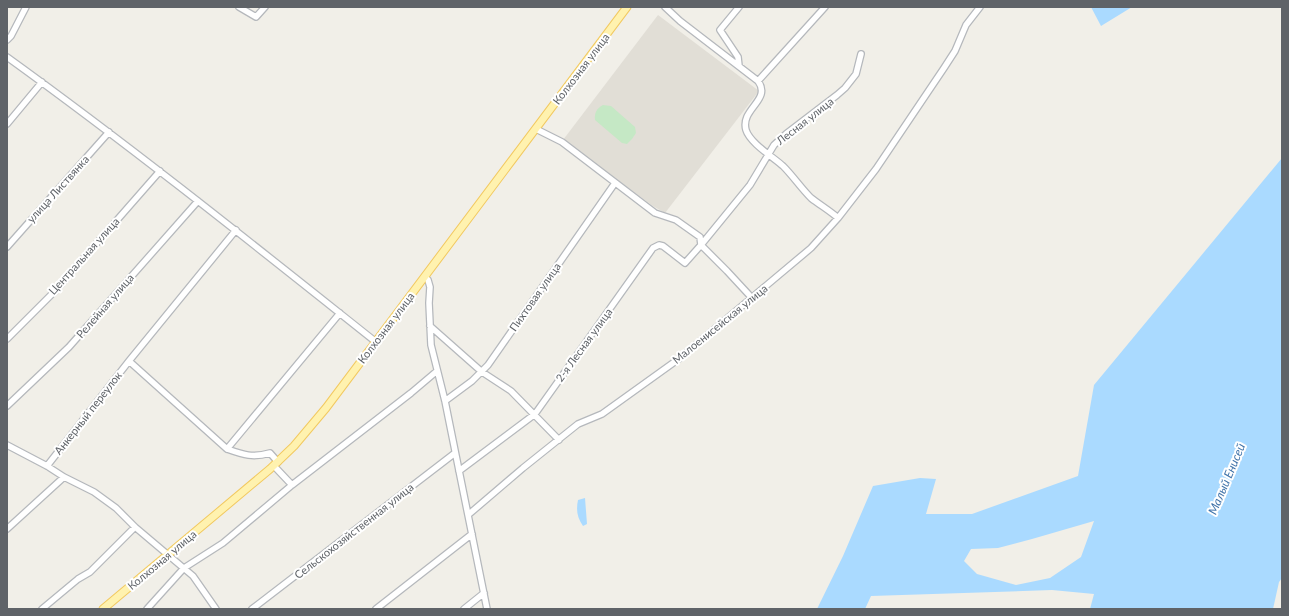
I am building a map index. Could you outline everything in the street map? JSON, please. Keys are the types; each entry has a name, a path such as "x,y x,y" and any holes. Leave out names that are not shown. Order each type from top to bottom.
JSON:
{"main road":[{"name":"Колхозная улица","path":"103,609 276,464 307,432 627,7"}],"street":[{"path":"7,40 11,36 26,7"},
{"path":"239,7 256,17 265,7"},
{"path":"665,7 680,22 758,81 762,89 761,94 748,115 746,131 751,138 783,166 811,198 838,218"},
{"path":"739,7 720,30 738,56 739,66"},
{"path":"758,81 825,7"},
{"name":"Малоенисейская улица","path":"468,515 578,424 602,414 680,358 811,248 838,218 876,169 955,51 966,25 980,7"},
{"name":"Лесная улица","path":"701,245 750,184 774,145 786,134 838,96 845,88 856,74 861,54"},
{"path":"7,57 160,171 376,342"},
{"path":"7,124 42,82"},
{"path":"536,129 562,142 655,213 676,220 689,228 700,237 701,245 752,298"},
{"name":"улица Листвянка","path":"7,247 109,132"},
{"name":"Центральная улица","path":"7,339 54,292 160,171"},
{"name":"Пихтовая улица","path":"445,401 482,372 615,183"},
{"name":"Релейная улица","path":"7,406 68,347 198,201"},
{"name":"Анкерный переулок","path":"47,466 129,361 236,230"},
{"name":"2-я Лесная улица","path":"459,471 535,414 654,248 659,245 662,246 685,263 701,245"},
{"path":"425,276 430,287 429,303 431,345 445,401 487,609"},
{"path":"227,449 340,313"},
{"path":"430,326 482,372 511,391 559,440"},
{"path":"129,361 227,449 243,455 258,456 270,453 276,464 292,485"},
{"path":"147,609 184,568 223,543 292,485 411,393 437,371"},
{"path":"7,445 94,492 116,508 135,527 193,576 216,609"},
{"name":"Сельскохозяйственная улица","path":"252,609 455,453"},
{"path":"7,529 64,477"},
{"path":"42,609 78,579 90,572 135,527"},
{"path":"376,609 472,534"},
{"path":"464,609 484,593"}],"shaded area":[{"path":"658,15 759,91 665,213 653,206 563,140"}],"green space":[{"path":"603,105 611,106 635,127 636,133 627,144 622,143 595,120 596,111"}],"water":[{"path":"1091,7 1132,7 1101,26"},
{"name":"Малый Енисей","path":"1282,158 1282,578 1279,582 1273,609 1090,609 1094,594 1052,590 871,596 865,609 817,609 843,556 873,486 920,478 936,479 926,514 972,514 1078,476 1094,385","holes":["1094,521 1081,557 1050,578 1016,585 977,574 964,561 971,549 998,548"]},
{"path":"585,498 587,524 583,526 579,520 577,507 578,500"}]}
